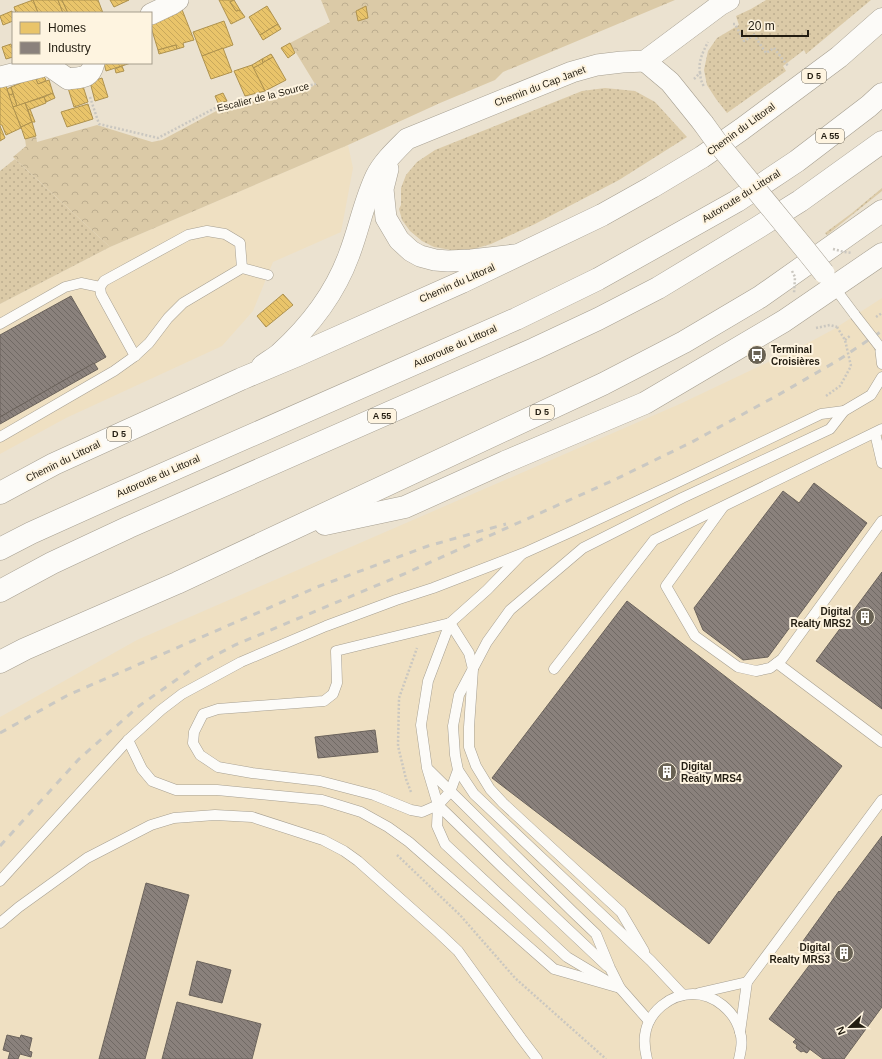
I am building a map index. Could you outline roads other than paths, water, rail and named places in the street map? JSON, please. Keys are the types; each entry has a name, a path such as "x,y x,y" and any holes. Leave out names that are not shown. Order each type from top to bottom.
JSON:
{"main road":[{"name":"Chemin du Littoral","path":"0,493 54,464 398,310 602,215 702,157 742,129 839,57 882,19"},
{"name":"Autoroute du Littoral","path":"0,549 111,496 516,319 598,279 737,202 797,161 869,106 882,94"},
{"name":"A 55","path":"0,591 52,563 129,527 514,358 598,319 658,288 758,228 800,201 882,142"},
{"name":"D 5","path":"286,532 603,384 684,342 760,297 882,211"},
{"path":"0,662 25,649 177,583 286,532 405,507 505,462 645,403 763,334 829,280 882,254"}],"street":[{"path":"152,14 178,0"},
{"path":"729,0 720,5 645,61 670,82 829,280"},
{"name":"Chemin du Cap Janet","path":"241,379 278,355 315,316 328,298 342,273 349,256 366,200 376,175 391,154 407,139 572,72 603,64 645,61"},
{"path":"0,77 48,65 68,79 89,70"},
{"path":"391,154 383,189 386,218 399,240 411,251 420,256 435,260 448,261 521,254"}],"lane":[{"path":"135,356 101,294 100,287 104,281 188,235 207,231 225,234 240,243 242,268"},
{"path":"0,437 114,371 135,356 149,343 168,318 183,303 242,268 268,275"},
{"path":"829,280 880,347 882,364"},
{"path":"0,324 65,287 81,283 100,287"},
{"path":"0,881 128,740 161,710 182,694 241,662 326,626 433,588 524,552 674,484 821,414 844,410 871,395 882,377"},
{"path":"683,995 651,962 474,794 458,770 455,755 453,726 459,695 487,642 510,610 583,548 682,498 830,429 844,410"},
{"path":"554,669 654,540 878,431 882,463"},
{"path":"723,507 666,586 695,636 738,667 756,671 770,668 782,659 882,521"},
{"path":"524,552 487,590 450,623 428,681 421,725 427,768 438,805 437,826 445,844 567,957 620,988"},
{"path":"450,623 469,653 473,669 469,746 476,766 490,789 503,803 621,912 651,962"},
{"path":"450,623 336,652 337,683 333,694 324,701 218,710 203,714 194,732 193,742 200,755 218,767 252,773 320,781 374,795 411,810 422,812 438,805 450,792 458,770"},
{"path":"777,663 882,742"},
{"path":"128,740 142,769 152,781 176,790 217,790 322,800 361,812 388,827 409,842 554,969 620,988"},
{"path":"427,768 596,934 620,988 649,1021"},
{"path":"739,1059 741,1047 740,1032 747,982 882,800"},
{"path":"438,805 610,968"},
{"path":"0,923 19,907 88,858 151,825 174,818 215,815 252,817 323,840 344,851 358,861 439,933 458,952 537,1059"},
{"path":"647,1059 644,1046 645,1033 649,1021 663,1004 672,998 683,995 694,994 747,982"},
{"path":"694,994 709,997 723,1005 734,1017 740,1032"}],"railway":[{"path":"0,846 79,759 139,706 199,664 235,645 404,574 614,480 692,442 837,361 882,331"},
{"path":"0,733 68,695 317,587 428,546 506,524"}],"place":[{"name":"Terminal Croisières","path":"757,355"},
{"name":"Digital Realty MRS2","path":"865,617"},
{"name":"Digital Realty MRS4","path":"667,772"},
{"name":"Digital Realty MRS3","path":"844,953"}]}
